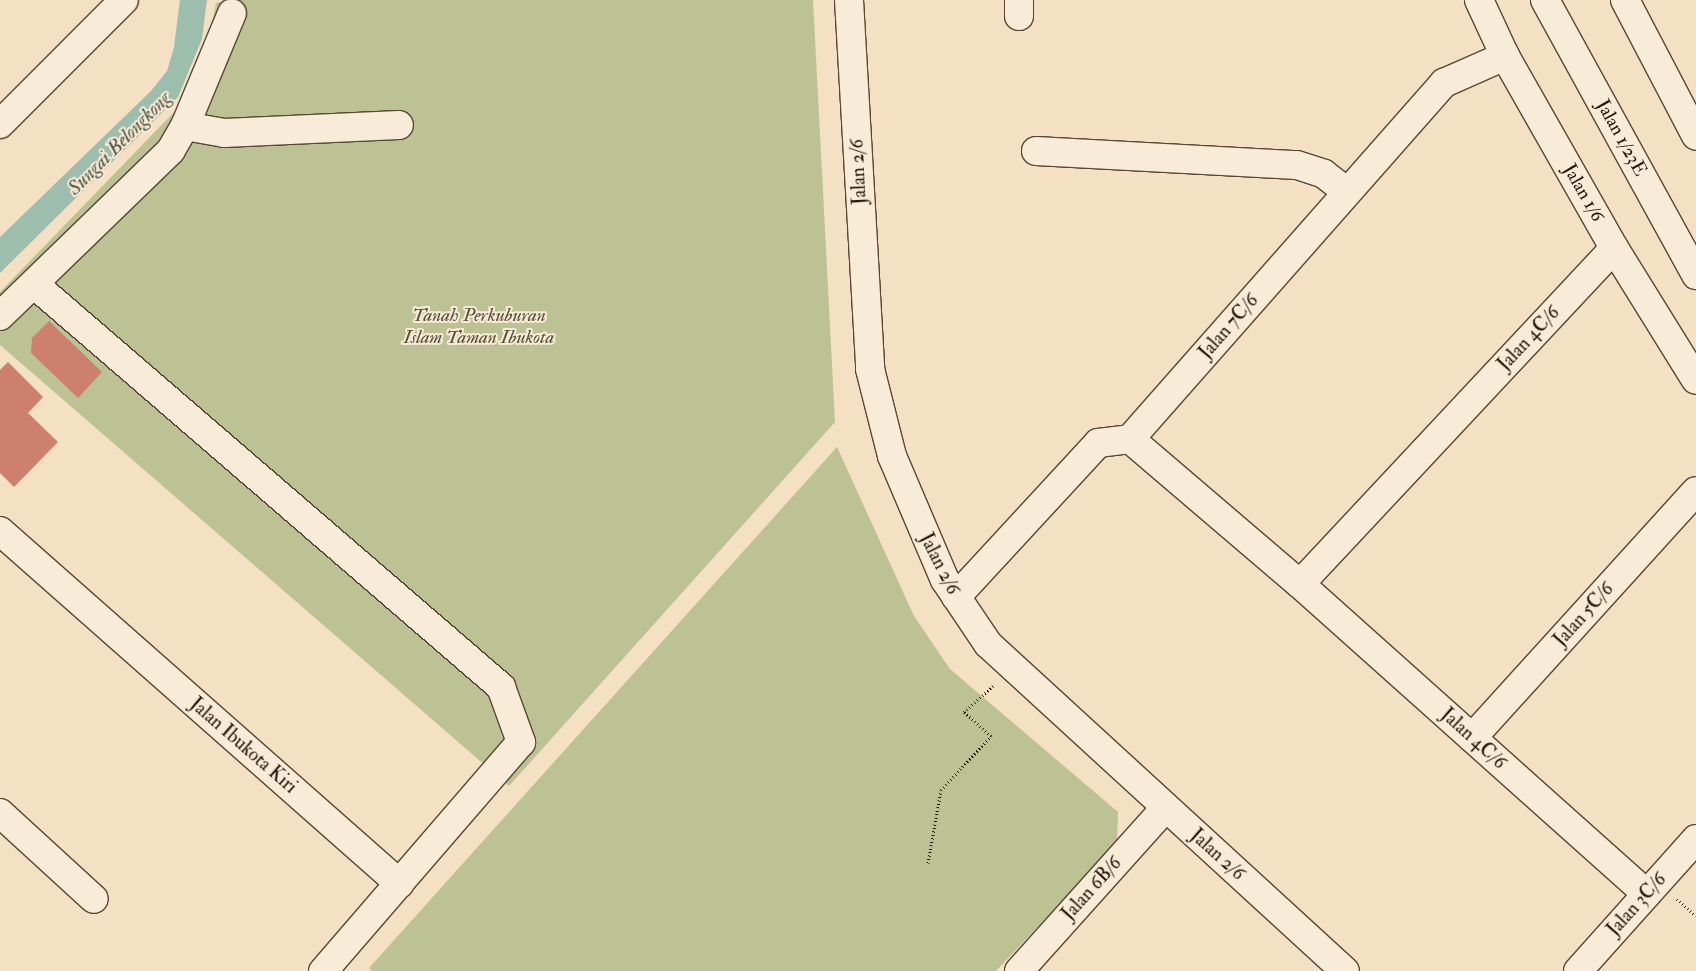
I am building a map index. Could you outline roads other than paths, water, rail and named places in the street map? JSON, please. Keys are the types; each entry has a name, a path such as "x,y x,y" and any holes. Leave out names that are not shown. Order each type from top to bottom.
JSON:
{"street":[{"path":"0,124 124,0"},
{"name":"Jalan 2/6","path":"849,0 870,368 892,456 926,540 956,597 988,644 1165,808 1331,967"},
{"name":"Jalan 1/6","path":"1480,0 1505,56 1614,248 1696,380"},
{"name":"Jalan 1/23E","path":"1546,0 1696,275"},
{"path":"1625,0 1696,136"},
{"path":"0,316 148,175 171,150 185,126 232,14"},
{"name":"Jalan 7C/6","path":"1130,439 1444,84 1505,56"},
{"path":"185,126 224,134 399,125"},
{"path":"1036,152 1297,165 1324,174 1347,192"},
{"name":"Jalan 4C/6","path":"1300,584 1614,248"},
{"path":"34,284 501,687 521,742 329,969"},
{"path":"956,597 1098,443 1130,439"},
{"name":"Jalan 4C/6","path":"1130,439 1300,584 1646,894"},
{"name":"Jalan 5C/6","path":"1472,738 1696,491"},
{"name":"Jalan Ibukota Kiri","path":"0,531 400,884"},
{"name":"Jalan 6B/6","path":"1019,971 1165,808"},
{"path":"0,813 94,898"},
{"name":"Jalan 3C/6","path":"1578,971 1696,839"}],"water":[{"name":"Sungai Belongkong","path":"180,0 207,0 202,39 178,97 0,273 0,237 151,91 167,71 174,47"}],"park label":[{"name":"Tanah Perkuburan Islam Taman Ibukota","path":"479,327"}]}
